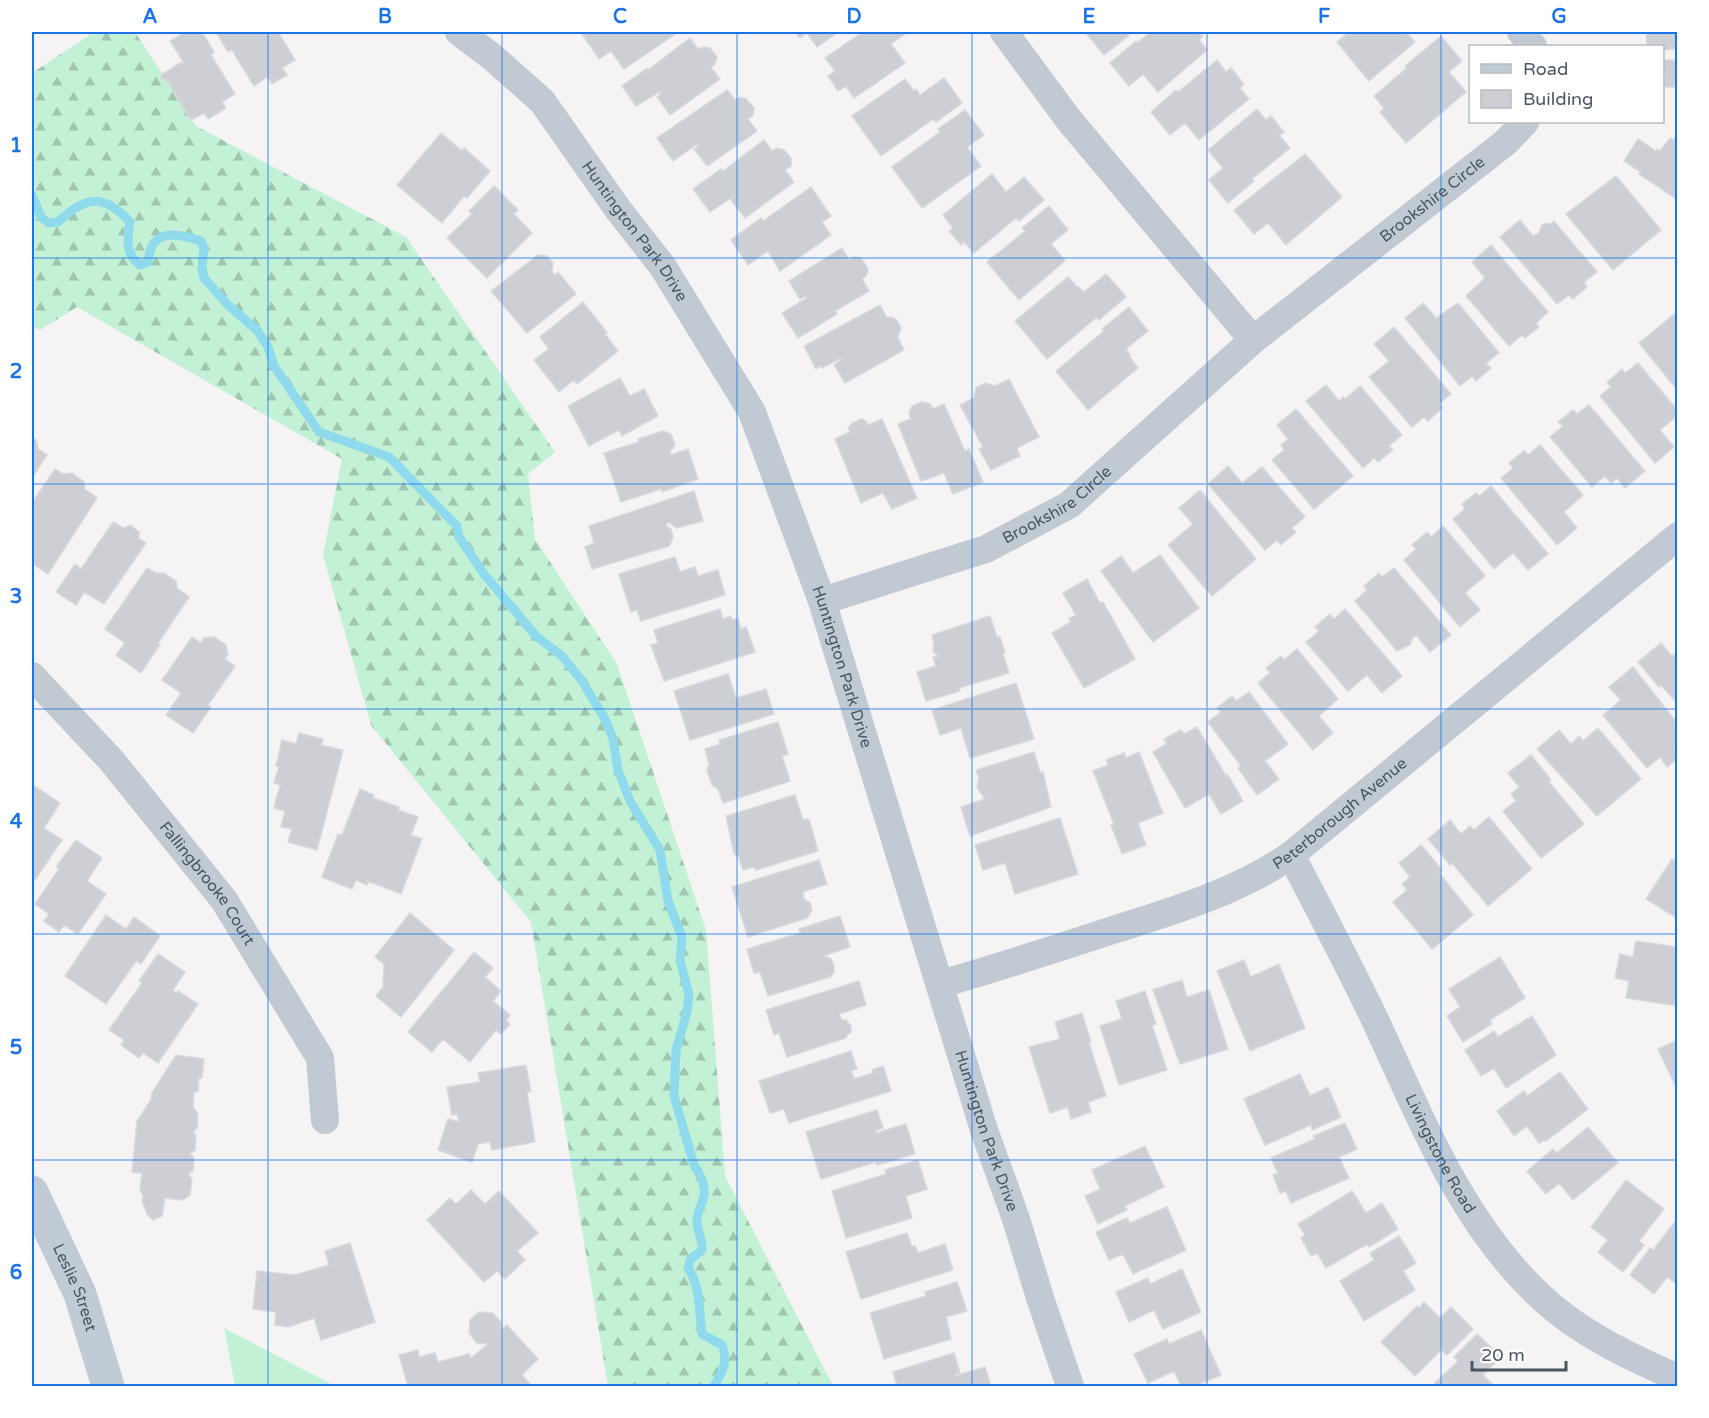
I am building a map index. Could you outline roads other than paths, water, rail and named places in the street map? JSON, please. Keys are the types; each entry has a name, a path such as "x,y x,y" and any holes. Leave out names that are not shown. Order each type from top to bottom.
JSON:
{"main road":[{"name":"Leslie Street","path":"32,1192 80,1294 108,1386"}],"street":[{"name":"Huntington Park Drive","path":"459,32 491,56 542,101 617,208 663,267 752,412 822,601 984,1130 1016,1219 1070,1386"},
{"path":"1004,32 1069,120 1253,340"},
{"path":"1521,32 1532,45"},
{"name":"Brookshire Circle","path":"822,601 986,549 1069,505 1253,340 1506,142 1524,123"},
{"name":"Peterborough Avenue","path":"941,984 1215,896 1266,872 1292,855 1677,536"},
{"name":"Fallingbrooke Court","path":"32,676 111,760 224,900 320,1058 325,1119"},
{"name":"Livingstone Road","path":"1292,855 1335,937 1424,1128 1468,1210 1514,1269 1540,1297 1568,1320 1643,1363 1677,1378"}],"waterway":[{"path":"32,195 41,217 49,223 58,222 68,213 86,203 94,201 111,206 130,222 129,251 140,265 148,262 153,245 164,236 177,235 201,241 204,249 202,268 204,278 228,305 257,330 268,347 274,366 319,432 389,457 457,526 459,537 484,574 536,636 562,656 582,681 605,719 613,739 618,770 630,801 660,850 668,901 682,937 680,960 689,995 687,1012 676,1050 674,1096 694,1165 704,1188 697,1219 702,1250 690,1260 688,1268 699,1300 702,1334 722,1345 724,1351 724,1367 714,1386"}]}
